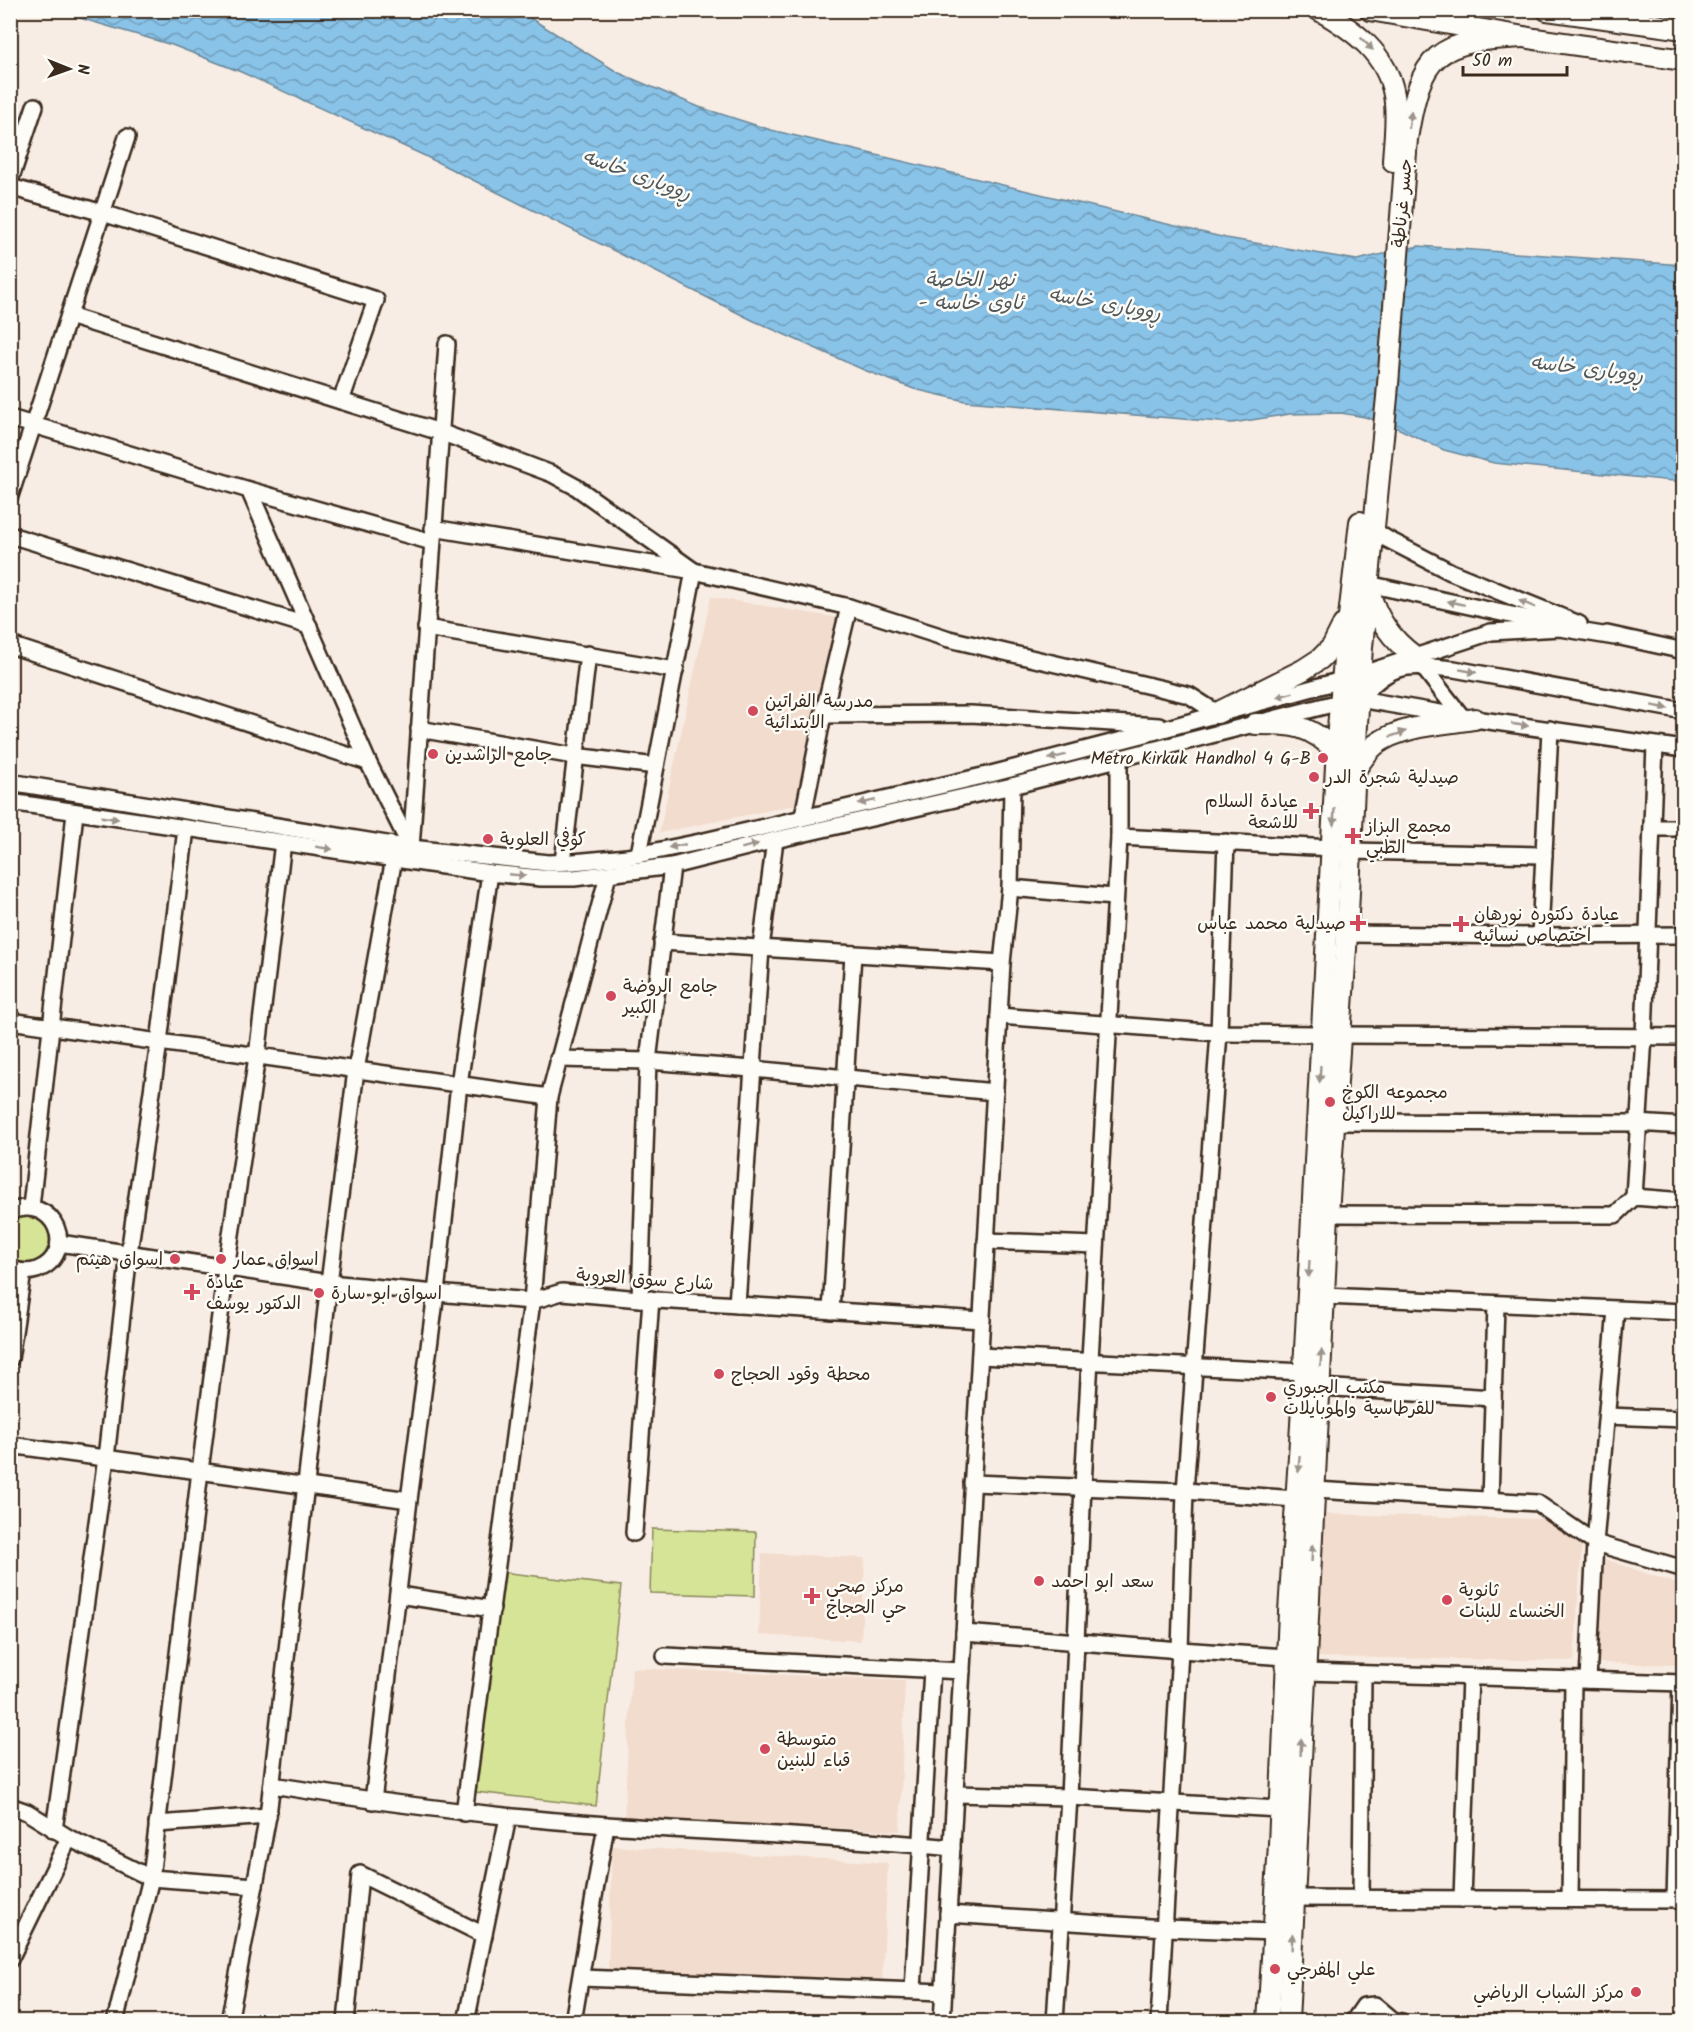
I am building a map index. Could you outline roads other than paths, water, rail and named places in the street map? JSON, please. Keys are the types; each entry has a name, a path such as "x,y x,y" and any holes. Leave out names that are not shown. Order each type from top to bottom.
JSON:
{"main road":[{"name":"جسر غرناطة","path":"1320,10 1363,40 1374,51 1391,81 1395,98 1396,220"},
{"path":"1370,10 1523,37 1683,60"},
{"path":"1547,10 1620,15 1683,29"},
{"name":"جسر غرناطة","path":"1376,445 1396,220 1413,99 1421,78 1431,63 1444,51 1458,44 1476,40 1523,37"},
{"path":"1288,2022 1328,1214 1335,1122 1331,1035 1347,934 1337,753 1349,700 1368,584 1376,445"},
{"path":"1351,677 1350,608 1376,445"},
{"path":"1368,584 1373,603 1383,625 1398,643 1419,659"},
{"path":"1217,713 1303,670 1328,653 1338,638 1350,608"},
{"path":"1268,2022 1304,1372 1331,1035 1341,850 1355,770 1349,700"},
{"path":"1355,770 1374,746 1391,736 1469,718"},
{"path":"1255,724 1284,724 1304,728 1321,737 1337,753"}],"street":[{"path":"10,181 35,106"},
{"path":"10,496 127,137"},
{"path":"10,187 103,213 376,300 341,401"},
{"path":"69,316 440,432 552,474 576,487 694,571"},
{"path":"411,848 447,344"},
{"path":"10,418 249,490 433,535 694,571 849,607 949,639 1189,695 1217,713"},
{"path":"249,490 368,762 411,848"},
{"path":"1372,529 1451,572 1556,616 1616,637"},
{"path":"10,535 309,626"},
{"path":"639,854 694,571"},
{"path":"1368,584 1683,651"},
{"path":"803,816 823,715 849,607"},
{"path":"426,628 675,670"},
{"path":"1349,700 1387,673 1468,638 1511,630 1560,628 1616,637"},
{"path":"10,645 368,762"},
{"path":"563,862 588,654"},
{"path":"1419,659 1469,718"},
{"path":"10,782 411,848 548,863 639,854 700,842 803,816 981,777 1419,659 1454,669 1683,711"},
{"path":"27,785 17,804 490,873 541,878 574,878 672,866 1012,786 1349,700 1683,749"},
{"path":"823,715 971,714 1172,727"},
{"path":"419,729 574,756 656,766"},
{"path":"1540,936 1550,729"},
{"path":"1328,1214 1615,1215 1634,1197 1644,1036 1655,745"},
{"path":"1054,2022 1069,1797 1083,1486 1119,837 1119,757"},
{"path":"942,2022 1002,963 1010,888 1012,786"},
{"path":"31,1207 75,813"},
{"path":"1653,828 1683,828"},
{"path":"54,1830 106,1458 129,1253 186,829"},
{"path":"1119,837 1341,850 1544,855"},
{"path":"737,1305 761,948 775,840"},
{"path":"115,2022 151,1878 200,1471 257,1056 283,842"},
{"path":"1160,2022 1180,1650 1185,1491 1219,1033 1226,842"},
{"path":"229,2022 273,1785 329,1283 356,1070 394,858"},
{"path":"634,1533 645,1299 648,1061 672,866"},
{"path":"373,1801 436,1293 459,1084 490,873"},
{"path":"464,1813 532,1301 549,1097 608,874"},
{"path":"1010,888 1114,897"},
{"path":"1347,934 1683,935"},
{"path":"662,942 1002,963"},
{"path":"831,1311 853,954"},
{"path":"999,1016 1219,1033 1683,1037"},
{"path":"10,1021 549,1097"},
{"path":"558,1059 648,1061 995,1092"},
{"path":"1335,1122 1637,1123 1683,1126"},
{"path":"1634,1197 1683,1201"},
{"path":"10,1212 31,1207 40,1210 55,1224 59,1243 51,1261 43,1268 33,1272 17,1270 10,1359"},
{"path":"986,1241 1096,1245"},
{"name":"شارع سوق العروبة","path":"59,1243 329,1283 436,1293 532,1301 562,1292 982,1320"},
{"path":"1325,1296 1683,1312"},
{"path":"1490,1500 1496,1305"},
{"path":"1570,1899 1581,1680 1616,1310"},
{"path":"980,1356 1304,1372"},
{"path":"1320,1387 1493,1398"},
{"path":"1607,1416 1683,1419"},
{"path":"10,1445 409,1500"},
{"path":"972,1483 1185,1491 1296,1499"},
{"path":"1315,1490 1537,1503 1595,1543 1683,1569"},
{"path":"398,1595 492,1609"},
{"path":"964,1633 1287,1657"},
{"path":"665,1656 962,1671"},
{"path":"913,1990 932,1669"},
{"path":"1295,1898 1679,1900 1682,1683 1305,1672"},
{"path":"1360,1898 1363,1674"},
{"path":"1462,1899 1470,1677"},
{"path":"273,1785 464,1813 606,1825 952,1848"},
{"path":"955,1794 1069,1797 1280,1809"},
{"path":"10,1806 27,1812 69,1838 151,1878 255,1886"},
{"path":"157,1824 268,1816"},
{"path":"466,2022 508,1817"},
{"path":"573,2022 606,1825"},
{"path":"10,1959 69,1838"},
{"path":"346,2022 360,1874 484,1935"},
{"path":"948,1914 1165,1928 1274,1932"},
{"path":"580,1978 943,1992"},
{"path":"1353,2022 1364,2007 1375,2005 1394,2021 1402,2022"}],"water":[{"name":"نهر الخاصة - ئاوی خاسە","path":"56,11 519,11 619,73 699,107 771,130 1226,238 1357,260 1419,246 1683,265 1683,482 1494,463 1444,450 1391,425 1341,413 1290,414 1232,423 965,401 914,389 864,370 752,320 423,155 241,72 172,45"}],"place":[{"name":"مدرسة الفراتين الابتدائية","path":"753,711"},
{"name":"جامع الراشدين","path":"433,754"},
{"name":"Metro Kirkuk Handhol 4 G-B","path":"1323,758"},
{"name":"صيدلية شجرة الدر","path":"1314,777"},
{"name":"عيادة السلام للاشعة","path":"1311,811"},
{"name":"مجمع البزاز الطبي","path":"1353,836"},
{"name":"كوفي العلوية","path":"488,839"},
{"name":"صيدلية محمد عباس","path":"1358,923"},
{"name":"عيادة دكتوره نورهان اختصاص نسائيه","path":"1461,924"},
{"name":"جامع الروضة الكبير","path":"611,996"},
{"name":"مجموعه الكوخ للاراكيل","path":"1330,1102"},
{"name":"اسواق هيثم","path":"175,1259"},
{"name":"اسواق عمار","path":"221,1259"},
{"name":"عيادة الدكتور يوسف","path":"192,1292"},
{"name":"اسواق ابو سارة","path":"319,1293"},
{"name":"محطة وقود الحجاج","path":"719,1374"},
{"name":"مكتب الجبوري للقرطاسية والموبايلات","path":"1271,1397"},
{"name":"سعد ابو احمد","path":"1039,1581"},
{"name":"مركز صحي حي الحجاج","path":"812,1596"},
{"name":"ثانوية الخنساء للبنات","path":"1447,1600"},
{"name":"متوسطة قباء للبنين","path":"765,1749"},
{"name":"علي المفرجي","path":"1275,1969"},
{"name":"مركز الشباب الرياضي","path":"1636,1992"}],"water label":[{"name":"ڕووباری خاسە","path":"637,174"},
{"name":"ڕووباری خاسە","path":"1105,303"},
{"name":"ڕووباری خاسە","path":"1587,368"}]}
